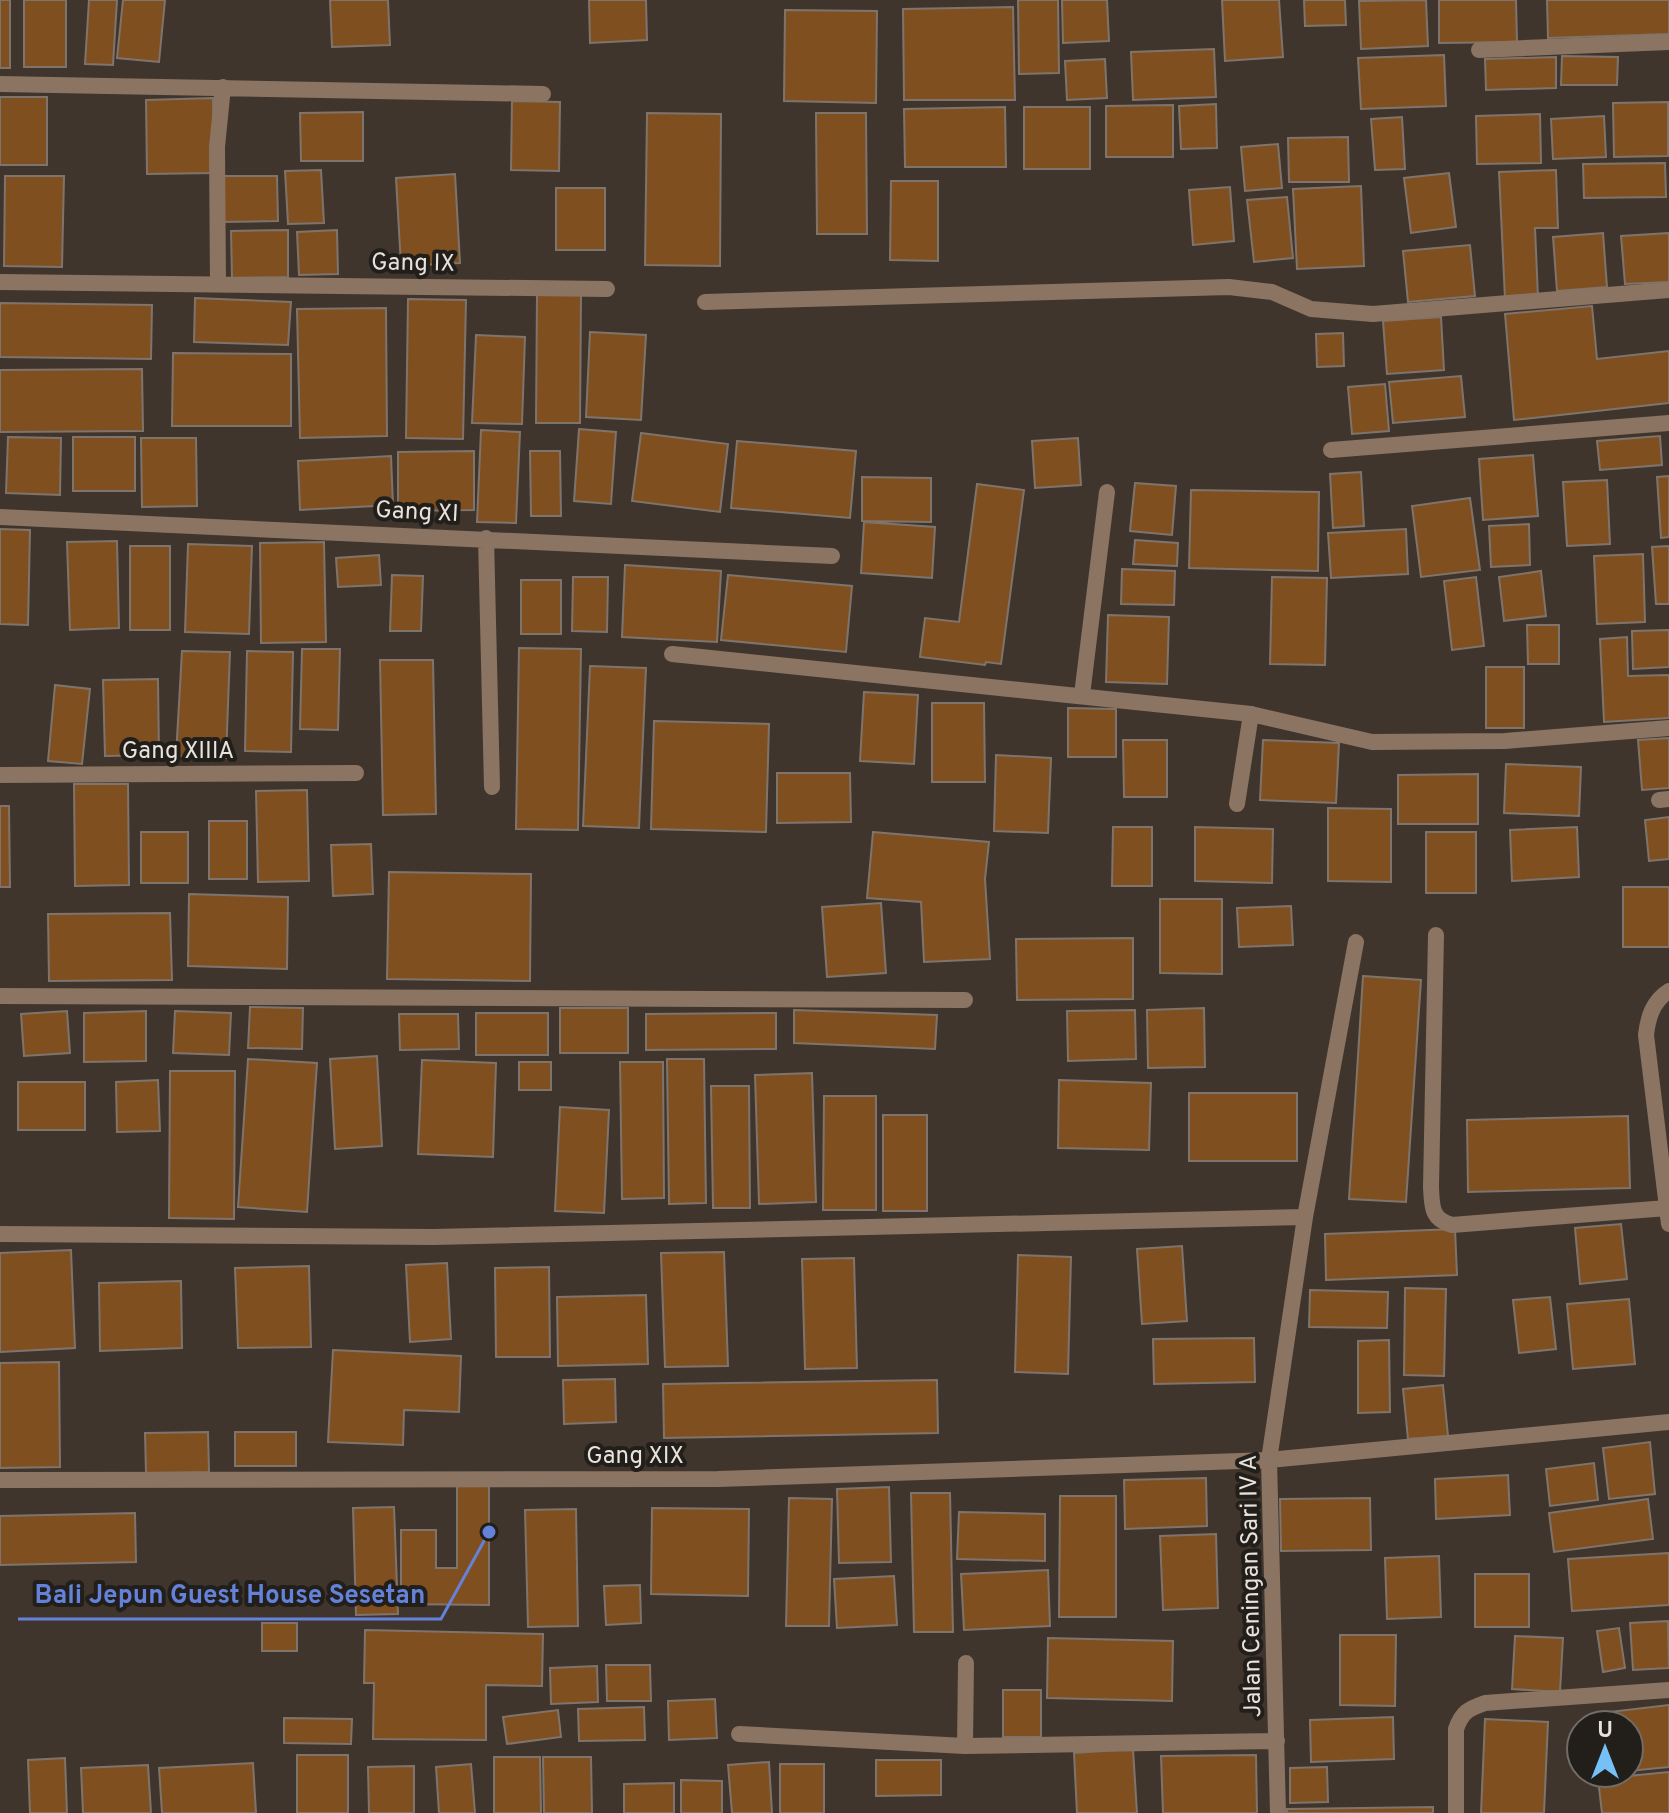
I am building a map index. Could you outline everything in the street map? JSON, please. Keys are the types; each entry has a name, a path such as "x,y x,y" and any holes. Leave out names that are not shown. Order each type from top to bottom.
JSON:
{"street":[{"path":"1479,50 1669,42"},
{"path":"0,84 543,94"},
{"path":"218,284 217,147 223,87"},
{"name":"Gang IX","path":"0,282 607,289"},
{"path":"705,302 1229,287 1272,292 1311,309 1373,314 1669,290"},
{"path":"1331,450 1669,423"},
{"path":"1082,695 1107,492"},
{"name":"Gang XI","path":"0,517 832,556"},
{"path":"486,538 492,787"},
{"path":"672,654 1251,714 1372,742 1505,741 1669,728"},
{"path":"1237,804 1251,714"},
{"name":"Gang XIIIA","path":"0,775 356,773"},
{"path":"1436,935 1432,1213 1440,1222 1452,1225 1668,1216 1646,1035 1648,1018 1659,997 1669,991"},
{"name":"Jalan Ceningan Sari IV A","path":"1278,1813 1269,1460 1305,1217 1356,942"},
{"path":"0,996 965,1000"},
{"path":"0,1234 433,1237 1305,1217"},
{"name":"Gang XIX","path":"0,1480 718,1479 1269,1460 1669,1422"},
{"path":"965,1746 966,1663"},
{"path":"1456,1813 1456,1729 1467,1709 1485,1703 1669,1690"},
{"path":"739,1734 965,1746 1277,1741"}],"building":[{"path":"0,0 10,0 10,68 0,68"},
{"path":"24,0 66,0 66,67 24,67"},
{"path":"89,0 117,0 113,65 85,64"},
{"path":"123,0 165,0 159,62 117,58"},
{"path":"330,0 388,0 390,45 332,47"},
{"path":"589,0 646,0 647,40 590,43"},
{"path":"1018,0 1058,0 1059,73 1019,74"},
{"path":"1062,0 1107,0 1109,41 1063,43"},
{"path":"1222,0 1279,0 1283,57 1225,61"},
{"path":"1304,0 1345,0 1346,25 1305,26"},
{"path":"1426,0 1428,46 1361,49 1359,1"},
{"path":"1439,0 1516,0 1517,42 1439,43"},
{"path":"1547,0 1669,0 1669,34 1548,38"},
{"path":"1013,7 1015,100 904,100 903,9"},
{"path":"785,10 877,11 876,103 784,101"},
{"path":"1214,49 1216,97 1133,100 1131,52"},
{"path":"1444,55 1446,106 1361,109 1358,58"},
{"path":"1562,56 1618,57 1617,85 1561,85"},
{"path":"1556,57 1556,88 1486,90 1485,59"},
{"path":"1105,59 1107,98 1067,100 1065,61"},
{"path":"0,97 47,97 47,165 0,165"},
{"path":"213,98 214,173 147,174 146,100"},
{"path":"512,101 560,102 559,171 511,170"},
{"path":"1668,102 1668,156 1614,157 1613,103"},
{"path":"1216,104 1217,148 1181,149 1179,106"},
{"path":"1173,105 1173,157 1106,157 1106,106"},
{"path":"1005,107 1006,167 905,167 904,109"},
{"path":"1024,107 1090,107 1090,169 1024,169"},
{"path":"363,112 363,161 301,161 300,113"},
{"path":"647,113 721,114 720,266 645,265"},
{"path":"816,113 866,113 867,234 817,234"},
{"path":"1540,114 1541,163 1477,164 1476,116"},
{"path":"1604,116 1606,157 1553,159 1551,119"},
{"path":"1402,117 1405,169 1375,170 1371,119"},
{"path":"1348,137 1349,182 1289,182 1288,138"},
{"path":"1278,144 1282,188 1245,191 1241,147"},
{"path":"1665,163 1666,197 1584,198 1583,164"},
{"path":"321,170 324,223 288,224 285,171"},
{"path":"1556,170 1558,228 1535,228 1538,297 1505,299 1499,172"},
{"path":"1449,173 1456,227 1411,233 1404,178"},
{"path":"455,174 460,263 401,266 396,178"},
{"path":"5,176 64,176 62,267 4,266"},
{"path":"221,176 277,176 278,221 222,222"},
{"path":"891,181 938,181 938,261 890,260"},
{"path":"1361,186 1364,266 1297,269 1293,189"},
{"path":"1230,187 1234,241 1193,245 1189,190"},
{"path":"556,188 605,188 605,250 556,250"},
{"path":"1287,197 1293,258 1254,262 1247,200"},
{"path":"288,230 288,277 232,278 231,231"},
{"path":"337,230 338,274 299,275 297,232"},
{"path":"1603,233 1607,287 1557,291 1553,237"},
{"path":"1669,233 1669,282 1625,284 1621,236"},
{"path":"1470,245 1475,296 1408,302 1403,251"},
{"path":"537,293 581,294 580,423 536,423"},
{"path":"195,298 291,302 288,345 194,342"},
{"path":"408,299 466,300 463,439 406,438"},
{"path":"0,303 152,305 151,359 0,357"},
{"path":"1592,306 1597,359 1669,351 1669,403 1514,420 1505,314"},
{"path":"386,308 387,436 300,438 297,309"},
{"path":"1441,317 1444,370 1387,374 1383,321"},
{"path":"590,332 646,335 641,420 586,417"},
{"path":"1343,333 1344,366 1317,367 1316,334"},
{"path":"476,335 525,337 522,424 472,423"},
{"path":"173,353 291,354 291,426 172,426"},
{"path":"142,369 143,431 0,432 0,370"},
{"path":"1461,376 1465,417 1393,423 1389,382"},
{"path":"1385,384 1389,431 1352,434 1348,387"},
{"path":"579,429 616,432 611,504 574,501"},
{"path":"481,430 520,432 516,523 477,522"},
{"path":"641,433 728,444 720,512 632,501"},
{"path":"1660,436 1662,465 1600,470 1597,441"},
{"path":"8,437 61,438 60,495 6,493"},
{"path":"73,437 135,437 135,491 73,491"},
{"path":"141,438 196,438 197,506 142,507"},
{"path":"1078,438 1081,485 1035,488 1032,441"},
{"path":"737,441 856,451 850,518 731,508"},
{"path":"474,451 474,510 398,511 398,452"},
{"path":"530,451 560,451 561,516 531,516"},
{"path":"1533,455 1538,516 1483,520 1479,459"},
{"path":"391,456 393,505 300,510 298,461"},
{"path":"1361,472 1364,526 1333,528 1330,474"},
{"path":"1669,476 1669,537 1661,538 1657,477"},
{"path":"862,477 931,478 931,522 862,521"},
{"path":"1607,480 1610,544 1567,546 1563,482"},
{"path":"1135,483 1176,486 1172,535 1130,531"},
{"path":"977,484 1024,490 1001,664 920,657 925,618 959,622"},
{"path":"1191,490 1319,492 1318,571 1189,568"},
{"path":"1470,498 1480,570 1421,577 1412,506"},
{"path":"864,522 935,527 932,578 861,573"},
{"path":"1529,524 1530,565 1491,567 1489,526"},
{"path":"0,529 30,530 28,625 0,624"},
{"path":"1406,529 1408,574 1331,578 1328,533"},
{"path":"1135,540 1178,543 1177,566 1133,564"},
{"path":"117,541 119,628 70,630 67,542"},
{"path":"324,542 326,642 261,643 260,543"},
{"path":"188,544 252,546 249,634 185,632"},
{"path":"130,546 170,546 170,630 130,630"},
{"path":"1669,546 1669,604 1656,604 1652,547"},
{"path":"1643,554 1645,622 1597,624 1594,556"},
{"path":"379,555 381,585 338,587 336,558"},
{"path":"625,565 721,571 717,642 622,637"},
{"path":"1122,569 1175,571 1174,605 1121,604"},
{"path":"1541,571 1546,616 1504,621 1499,577"},
{"path":"392,575 423,576 421,631 390,631"},
{"path":"728,575 852,586 846,652 721,640"},
{"path":"573,577 608,577 607,632 572,631"},
{"path":"1272,577 1327,578 1325,665 1270,664"},
{"path":"1476,577 1484,646 1452,650 1444,581"},
{"path":"521,580 561,580 561,634 521,634"},
{"path":"1108,615 1169,617 1167,684 1106,682"},
{"path":"1527,625 1559,625 1559,664 1528,664"},
{"path":"1669,630 1669,667 1633,669 1632,631"},
{"path":"1627,637 1628,676 1669,675 1669,718 1604,722 1600,639"},
{"path":"519,648 581,649 578,830 516,829"},
{"path":"302,649 340,649 338,730 300,729"},
{"path":"182,651 230,652 226,758 176,756"},
{"path":"247,651 293,652 291,752 245,751"},
{"path":"380,660 433,660 436,814 383,815"},
{"path":"590,666 646,668 639,828 583,826"},
{"path":"1486,667 1524,667 1524,728 1486,728"},
{"path":"158,679 159,755 105,756 103,680"},
{"path":"55,685 90,689 82,764 48,761"},
{"path":"864,692 918,695 914,764 860,761"},
{"path":"932,703 984,703 985,782 932,782"},
{"path":"1068,708 1116,709 1116,757 1068,757"},
{"path":"654,721 769,724 766,832 651,829"},
{"path":"1669,738 1669,788 1642,790 1638,740"},
{"path":"1123,740 1167,740 1167,797 1124,797"},
{"path":"1263,740 1339,743 1336,803 1260,800"},
{"path":"996,755 1051,758 1048,833 994,831"},
{"path":"1506,764 1581,767 1579,816 1504,813"},
{"path":"777,773 850,773 851,822 777,823"},
{"path":"1478,774 1478,824 1398,824 1398,775"},
{"path":"74,784 128,784 129,885 75,886"},
{"path":"307,790 309,881 258,882 256,791"},
{"path":"0,806 9,806 10,887 0,887"},
{"path":"1328,808 1391,809 1391,882 1328,881"},
{"path":"1669,817 1669,859 1649,861 1645,820"},
{"path":"209,821 247,821 247,879 209,879"},
{"path":"1113,827 1152,827 1152,886 1112,886"},
{"path":"1195,827 1273,829 1272,883 1195,881"},
{"path":"1577,827 1579,877 1512,881 1510,830"},
{"path":"141,832 188,832 188,883 141,883"},
{"path":"873,832 989,842 985,879 990,959 924,962 921,902 867,898"},
{"path":"1426,832 1476,832 1476,893 1426,893"},
{"path":"371,844 373,894 333,896 331,845"},
{"path":"389,872 531,874 530,981 387,979"},
{"path":"1623,887 1669,887 1669,947 1623,947"},
{"path":"189,894 288,897 287,969 188,966"},
{"path":"1160,899 1222,899 1222,974 1160,973"},
{"path":"881,903 886,973 827,977 822,907"},
{"path":"1291,906 1293,945 1239,947 1237,908"},
{"path":"170,913 172,980 49,981 48,914"},
{"path":"1133,938 1133,999 1017,1000 1016,939"},
{"path":"1363,976 1421,980 1406,1202 1349,1199"},
{"path":"250,1007 303,1008 302,1049 248,1048"},
{"path":"560,1008 628,1008 628,1053 560,1053"},
{"path":"1204,1008 1205,1067 1148,1068 1147,1010"},
{"path":"794,1010 937,1015 935,1049 794,1043"},
{"path":"1135,1010 1136,1059 1068,1061 1067,1011"},
{"path":"67,1011 70,1053 24,1056 21,1014"},
{"path":"146,1011 146,1061 84,1062 84,1013"},
{"path":"175,1011 231,1013 229,1055 173,1053"},
{"path":"476,1013 548,1013 548,1055 476,1055"},
{"path":"776,1013 776,1049 646,1050 646,1014"},
{"path":"399,1014 458,1014 459,1049 400,1050"},
{"path":"377,1056 382,1146 335,1149 330,1059"},
{"path":"248,1059 317,1063 307,1212 238,1207"},
{"path":"667,1059 704,1059 706,1203 669,1204"},
{"path":"422,1060 496,1063 493,1157 418,1154"},
{"path":"519,1062 551,1062 551,1090 519,1090"},
{"path":"620,1062 663,1062 664,1198 622,1199"},
{"path":"170,1071 235,1071 234,1219 169,1218"},
{"path":"812,1073 816,1202 759,1204 755,1075"},
{"path":"158,1080 160,1131 117,1132 116,1082"},
{"path":"1059,1080 1151,1083 1149,1150 1058,1148"},
{"path":"18,1082 85,1082 85,1130 18,1130"},
{"path":"711,1086 749,1086 750,1208 713,1208"},
{"path":"1189,1093 1297,1093 1297,1161 1189,1161"},
{"path":"824,1096 876,1096 876,1210 823,1210"},
{"path":"560,1107 609,1110 604,1213 555,1211"},
{"path":"883,1115 927,1115 927,1211 883,1211"},
{"path":"1628,1116 1630,1188 1468,1192 1467,1120"},
{"path":"1621,1224 1627,1279 1580,1284 1575,1228"},
{"path":"1455,1229 1457,1275 1326,1280 1325,1234"},
{"path":"1182,1246 1187,1321 1142,1324 1137,1249"},
{"path":"71,1250 75,1348 0,1352 0,1253"},
{"path":"724,1252 728,1366 665,1367 661,1253"},
{"path":"1018,1255 1071,1257 1068,1374 1015,1372"},
{"path":"854,1258 857,1368 805,1369 802,1259"},
{"path":"447,1263 451,1339 410,1342 406,1265"},
{"path":"309,1266 311,1347 238,1348 235,1268"},
{"path":"549,1267 550,1357 496,1357 495,1268"},
{"path":"181,1281 182,1348 100,1351 99,1283"},
{"path":"1405,1288 1446,1289 1444,1376 1404,1375"},
{"path":"1310,1290 1388,1292 1387,1328 1309,1327"},
{"path":"646,1295 648,1364 558,1366 557,1297"},
{"path":"1550,1297 1556,1349 1519,1353 1513,1300"},
{"path":"1629,1299 1635,1364 1573,1369 1567,1304"},
{"path":"1254,1338 1255,1382 1154,1384 1153,1339"},
{"path":"1389,1340 1390,1412 1358,1413 1358,1341"},
{"path":"333,1350 461,1356 459,1412 404,1410 403,1445 328,1442"},
{"path":"59,1362 60,1467 0,1468 0,1363"},
{"path":"615,1379 616,1422 564,1424 563,1380"},
{"path":"937,1380 938,1433 664,1438 663,1384"},
{"path":"1443,1385 1448,1436 1408,1439 1403,1389"},
{"path":"208,1432 209,1472 146,1473 145,1433"},
{"path":"235,1432 296,1432 296,1466 235,1466"},
{"path":"1650,1442 1655,1494 1609,1499 1603,1448"},
{"path":"1594,1463 1598,1500 1550,1506 1546,1469"},
{"path":"1508,1475 1510,1515 1436,1519 1435,1479"},
{"path":"1206,1478 1207,1526 1125,1529 1124,1480"},
{"path":"457,1486 489,1486 489,1605 401,1604 401,1530 436,1530 436,1568 457,1568"},
{"path":"889,1487 891,1562 839,1563 837,1489"},
{"path":"911,1493 950,1493 953,1632 914,1632"},
{"path":"1060,1496 1116,1496 1116,1617 1059,1617"},
{"path":"789,1498 832,1499 829,1626 786,1626"},
{"path":"1370,1498 1371,1550 1281,1551 1280,1499"},
{"path":"1648,1499 1653,1539 1554,1552 1549,1513"},
{"path":"394,1507 398,1614 356,1615 353,1508"},
{"path":"652,1508 749,1509 748,1596 651,1594"},
{"path":"576,1509 578,1626 528,1627 525,1510"},
{"path":"959,1512 1045,1514 1045,1561 957,1559"},
{"path":"135,1513 136,1562 0,1565 0,1516"},
{"path":"1216,1534 1218,1608 1163,1610 1160,1536"},
{"path":"1669,1553 1669,1605 1572,1611 1568,1559"},
{"path":"1439,1556 1441,1617 1387,1619 1385,1558"},
{"path":"1048,1570 1050,1626 964,1630 961,1574"},
{"path":"1475,1574 1529,1574 1529,1627 1475,1627"},
{"path":"894,1576 897,1625 837,1628 834,1579"},
{"path":"640,1585 641,1623 606,1625 604,1586"},
{"path":"1668,1621 1669,1668 1633,1670 1630,1623"},
{"path":"262,1623 297,1623 297,1651 262,1651"},
{"path":"1619,1628 1625,1668 1603,1672 1597,1631"},
{"path":"365,1630 543,1634 542,1686 486,1685 486,1740 373,1739 374,1683 364,1683"},
{"path":"1340,1635 1396,1635 1395,1706 1340,1705"},
{"path":"1515,1636 1563,1638 1560,1692 1512,1689"},
{"path":"1048,1638 1173,1641 1172,1701 1047,1698"},
{"path":"606,1665 650,1665 651,1701 607,1701"},
{"path":"597,1666 598,1702 551,1704 550,1668"},
{"path":"1003,1690 1041,1690 1041,1737 1003,1737"},
{"path":"715,1699 717,1738 669,1740 668,1701"},
{"path":"1669,1705 1669,1767 1645,1769 1645,1709 1635,1709"},
{"path":"644,1707 645,1740 579,1741 578,1709"},
{"path":"558,1710 561,1737 507,1744 503,1717"},
{"path":"1393,1717 1394,1759 1311,1762 1310,1720"},
{"path":"284,1718 352,1719 351,1744 284,1743"},
{"path":"1485,1719 1548,1722 1544,1813 1481,1813"},
{"path":"1133,1749 1137,1813 1077,1813 1074,1753"},
{"path":"297,1755 348,1755 348,1813 297,1813"},
{"path":"1256,1755 1257,1813 1163,1813 1161,1756"},
{"path":"494,1757 540,1757 541,1813 494,1813"},
{"path":"543,1757 591,1757 592,1813 544,1813"},
{"path":"65,1758 67,1813 30,1813 28,1760"},
{"path":"876,1760 941,1760 941,1795 876,1796"},
{"path":"769,1762 772,1813 732,1813 728,1765"},
{"path":"253,1763 256,1813 162,1813 159,1768"},
{"path":"471,1764 475,1813 439,1813 436,1767"},
{"path":"780,1764 824,1764 824,1813 780,1813"},
{"path":"148,1765 151,1813 83,1813 81,1768"},
{"path":"414,1766 414,1813 369,1813 368,1767"},
{"path":"1327,1767 1328,1802 1290,1803 1290,1768"},
{"path":"1669,1772 1669,1813 1602,1813 1599,1789 1645,1789 1645,1774"},
{"path":"681,1780 722,1781 722,1813 681,1813"},
{"path":"674,1783 674,1813 624,1813 624,1784"},
{"path":"1433,1807 1433,1813 1287,1813 1287,1809"}],"place":[{"name":"Bali Jepun Guest House Sesetan","path":"489,1532"}]}
